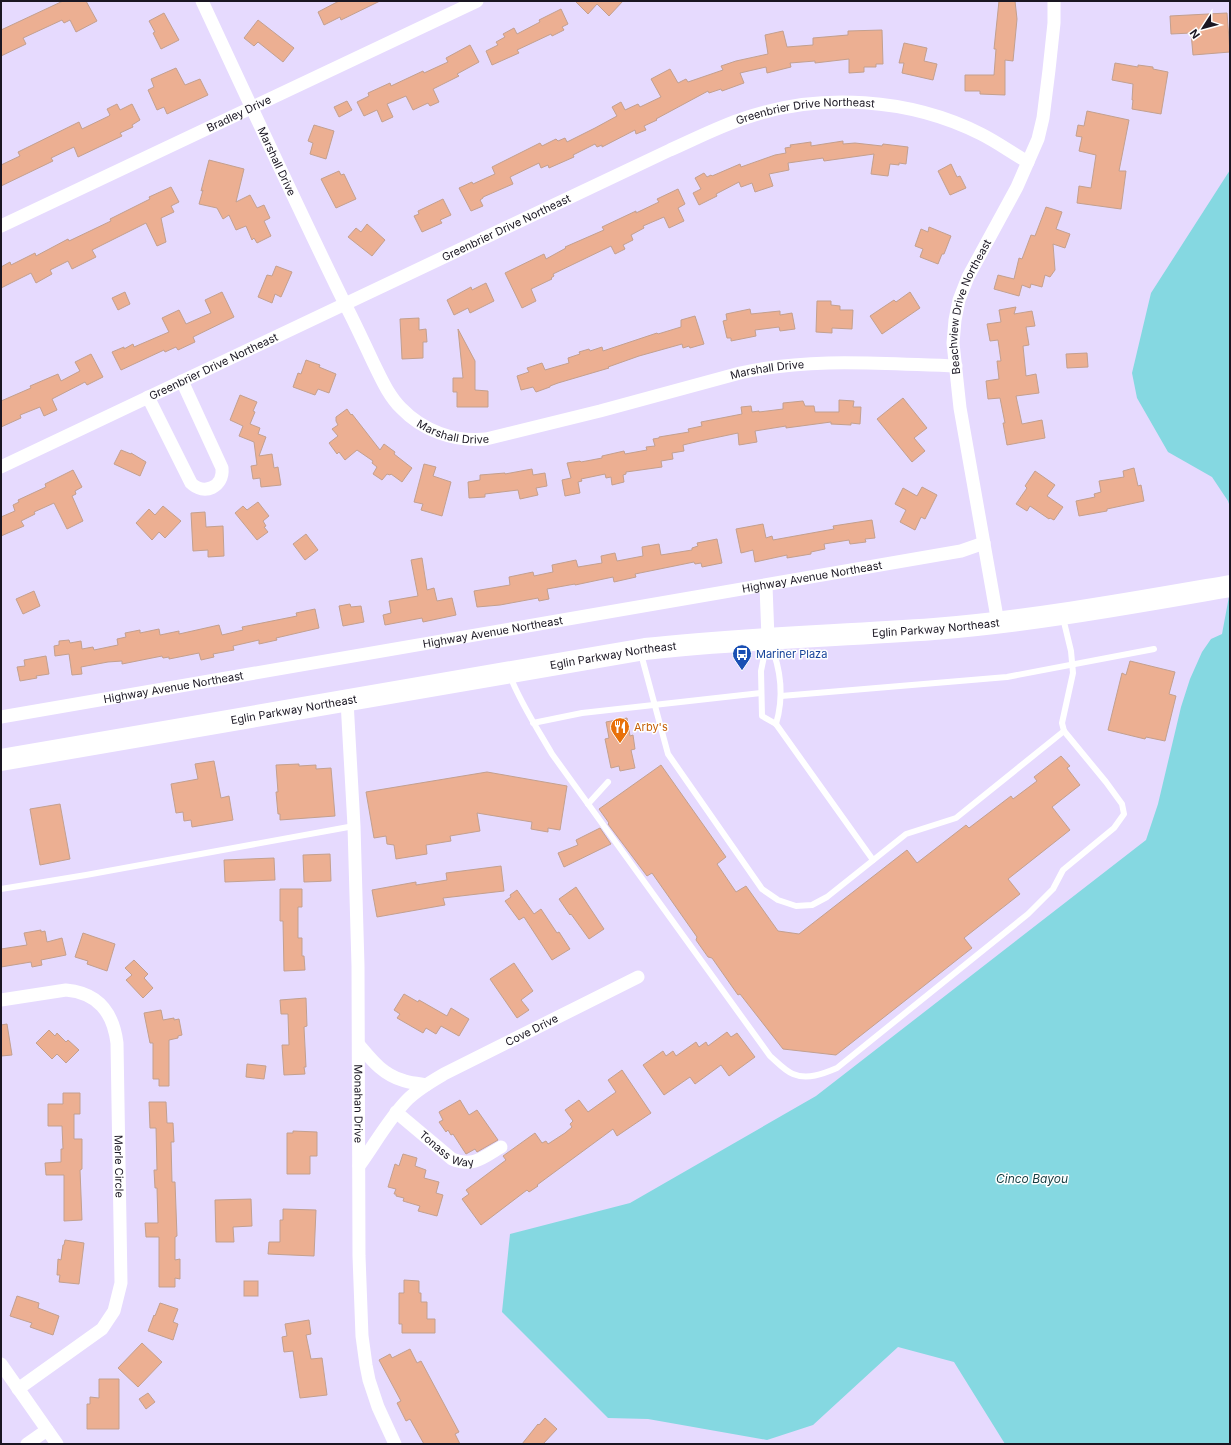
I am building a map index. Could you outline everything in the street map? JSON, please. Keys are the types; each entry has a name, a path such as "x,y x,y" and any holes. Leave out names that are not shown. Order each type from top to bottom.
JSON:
{"highway":[{"name":"Eglin Parkway Northeast","path":"1,760 641,650 696,643 935,629 998,623 1230,586"}],"street":[{"name":"Marshall Drive","path":"202,1 385,386 396,402 414,420 432,431 455,438 475,440 486,439 600,411 761,368 797,364 828,363 956,366"},
{"name":"Bradley Drive","path":"1,226 477,1"},
{"name":"Beachview Drive Northeast","path":"998,623 960,408 953,343 955,320 959,300 977,258 1017,187 1038,139 1043,118 1054,23 1054,1"},
{"name":"Greenbrier Drive Northeast","path":"1,467 719,128 771,110 813,103 856,102 918,111 939,117 981,134 1028,162"},
{"path":"148,397 191,483 194,487 204,490 213,488 220,482 223,473 222,468 182,381"},
{"name":"Highway Avenue Northeast","path":"1,717 766,586 961,551 984,543"},
{"path":"766,586 768,638"},
{"name":"Monahan Drive","path":"347,701 354,826 359,1044 360,1293 362,1336 366,1365 378,1407 395,1444"},
{"name":"Cove Drive","path":"359,1166 396,1112 409,1098 426,1085 444,1074 638,977"},
{"name":"Merle Circle","path":"1,1000 66,990 75,991 89,996 101,1004 109,1014 115,1031 117,1043 122,1282 114,1311 102,1329 18,1389"},
{"path":"359,1044 376,1065 388,1074 402,1080 426,1085"},
{"name":"Tonass Way","path":"396,1112 452,1159 459,1162 477,1162 501,1147"},
{"path":"1,1364 57,1444"},
{"path":"27,1444 47,1430"}],"lane":[{"path":"508,673 516,694 552,754 770,1056 793,1074 808,1076 824,1074 837,1068 1028,914 1053,889 1063,870 1114,828 1124,814 1122,804 1064,731 1062,723 1073,673 1071,651 1062,614"},
{"path":"768,638 761,671 762,716 776,724 873,860"},
{"path":"768,638 777,658 781,696 780,710 776,724"},
{"path":"781,696 1008,677 1072,666 1154,649"},
{"path":"641,650 668,754 762,888 778,900 796,906 812,905 827,898 906,834 956,818 1064,731"},
{"path":"533,723 582,713 761,693"},
{"path":"588,804 608,782"},
{"path":"1,889 354,826"}],"water":[{"path":"1230,170 1230,507 1228,501 1212,477 1168,452 1137,398 1132,373 1151,293"},
{"name":"Cinco Bayou","path":"1230,591 1230,1444 1005,1444 954,1362 898,1347 813,1425 767,1440 648,1419 608,1418 502,1312 510,1234 630,1203 816,1096 1146,840 1158,804 1181,707 1190,679 1202,652 1211,639 1222,634"}],"building":[{"path":"63,1 86,1 97,21 76,32 70,20 64,23 62,20 23,38 26,44 1,56 1,30"},
{"path":"339,1 380,1 341,20 340,17 324,25 318,12"},
{"path":"575,1 623,1 609,16 597,4 588,14"},
{"path":"999,1 1015,1 1017,19 1013,61 1005,60 1005,95 980,94 980,91 965,91 965,75 994,75 996,49 994,49"},
{"path":"561,9 568,24 562,27 564,30 552,36 551,34 517,50 519,53 492,65 486,51 498,45 496,42 505,37 503,34 514,28 517,34 540,22 539,20"},
{"path":"164,13 179,40 161,49 149,21"},
{"path":"1227,13 1230,52 1193,55 1191,33 1171,34 1170,16"},
{"path":"258,20 294,48 283,62 258,42 254,46 244,38"},
{"path":"882,30 883,64 876,64 876,67 864,67 864,72 849,73 849,59 815,63 815,61 790,63 791,67 767,73 766,67 740,73 744,83 722,91 721,89 709,93 708,91 644,126 646,130 636,134 635,130 602,147 602,145 597,147 595,144 573,155 574,157 549,168 548,165 541,168 539,163 510,177 513,184 483,197 480,200 483,206 471,211 459,188 472,182 473,184 495,174 492,167 540,143 542,146 556,139 558,141 565,138 567,142 595,128 617,116 612,107 621,102 625,110 638,104 640,107 661,97 651,79 670,69 678,83 686,79 688,82 723,70 721,66 768,54 765,35 783,31 787,47 813,45 813,38 848,35 848,31"},
{"path":"904,43 927,48 924,61 937,64 933,80 902,73 904,63 899,63"},
{"path":"470,45 479,62 457,74 459,76 433,89 439,102 430,106 428,103 413,110 406,96 387,104 393,117 382,122 377,110 364,116 357,102 369,96 368,93 390,83 391,86 423,71 424,73 448,62 446,58"},
{"path":"1115,63 1138,67 1138,65 1153,67 1153,69 1168,72 1161,114 1132,109 1133,84 1112,80"},
{"path":"176,68 185,85 200,79 208,95 167,114 164,107 157,110 148,90 154,87 151,79"},
{"path":"347,101 352,110 339,117 334,107"},
{"path":"117,104 120,110 132,104 140,120 132,125 133,127 120,133 122,136 78,157 74,147 51,158 53,161 1,186 1,165 20,156 18,152 79,122 82,129 109,116 110,115 107,109"},
{"path":"1087,111 1129,120 1119,171 1126,171 1121,209 1077,203 1079,186 1091,188 1096,155 1079,151 1082,137 1076,136 1078,125 1084,126"},
{"path":"314,125 334,131 326,159 310,154 313,143 308,141"},
{"path":"843,141 843,144 855,143 882,146 883,144 908,147 906,164 890,164 888,176 871,174 874,154 824,161 823,158 788,163 789,170 769,174 773,186 755,192 752,183 741,187 739,182 699,205 693,193 701,189 695,178 704,173 707,177 712,176 740,164 741,167 775,155 786,153 785,148 791,147 790,145 811,142 811,146"},
{"path":"209,160 244,169 236,202 250,195 257,208 264,205 270,218 264,221 271,236 257,243 254,238 252,240 246,226 236,230 229,215 223,219 217,208 199,204"},
{"path":"951,164 957,177 960,176 966,188 950,195 938,171"},
{"path":"339,171 341,175 344,174 356,199 336,208 321,179"},
{"path":"171,187 179,202 171,206 174,212 161,218 166,242 157,246 146,223 92,250 96,257 72,269 68,261 50,270 52,274 36,283 31,273 1,288 1,267 10,262 11,265 35,253 36,256 68,239 69,241 111,221 110,219 150,199 149,197"},
{"path":"678,189 685,204 678,208 684,221 669,228 664,217 643,226 644,228 631,235 633,240 623,245 625,249 615,254 611,246 553,274 554,276 551,278 552,279 531,289 536,301 522,308 505,273 544,254 546,259 566,248 565,247 604,230 602,227 659,202 657,199"},
{"path":"443,199 451,215 440,220 442,223 422,232 414,216 419,214 418,211"},
{"path":"1046,207 1062,212 1056,229 1070,234 1065,248 1053,244 1055,270 1050,277 1045,275 1042,287 1031,284 1030,288 1022,285 1019,296 994,289 998,275 1014,279 1019,258 1022,259 1031,235 1035,236"},
{"path":"367,224 385,240 372,256 348,237 356,228 361,232"},
{"path":"929,227 951,236 944,254 942,254 938,264 920,257 923,249 915,246 921,229 928,232"},
{"path":"276,266 292,272 281,297 275,294 272,303 258,297 267,275 272,276"},
{"path":"486,283 494,301 470,313 468,308 454,315 447,300 471,287 472,290"},
{"path":"125,292 130,304 118,310 112,298"},
{"path":"222,292 234,317 193,337 195,342 178,350 176,347 165,352 164,350 121,370 112,352 124,347 124,349 133,344 134,347 169,332 162,318 179,310 186,324 211,313 205,300"},
{"path":"910,292 920,308 882,334 870,316 894,300 896,302"},
{"path":"817,301 831,301 831,305 840,306 840,310 853,310 852,329 832,328 832,333 816,332"},
{"path":"1016,307 1014,314 1032,311 1035,326 1026,327 1029,345 1023,346 1026,376 1036,374 1039,393 1016,396 1022,424 1042,420 1045,438 1007,445 1003,423 1005,423 1000,398 988,399 986,381 999,379 997,361 1001,361 998,340 990,341 987,324 1001,322 999,310"},
{"path":"750,309 751,314 780,311 780,315 792,313 795,329 780,331 779,327 755,330 756,336 731,341 731,338 727,338 723,321 727,320 726,314"},
{"path":"695,316 704,344 690,348 689,346 683,348 682,344 639,356 608,367 609,368 558,383 536,392 533,387 521,390 517,376 529,372 527,368 542,363 545,370 569,363 568,358 580,354 579,352 589,349 590,351 602,347 603,351 657,333 658,334 681,327 681,320"},
{"path":"419,318 419,330 426,329 427,342 423,342 423,358 402,359 400,319"},
{"path":"458,329 475,361 475,390 488,391 488,407 457,407 457,392 453,392 453,378 463,378"},
{"path":"1087,353 1088,367 1067,368 1066,354"},
{"path":"91,354 103,377 87,385 85,382 52,399 57,410 44,416 40,407 20,415 21,418 1,427 1,401 58,374 61,381 80,371 75,362"},
{"path":"306,360 320,365 319,367 336,374 329,393 318,389 315,395 293,387 298,373 301,374"},
{"path":"240,395 257,402 250,424 260,428 258,434 266,437 259,456 272,454 274,468 278,467 281,485 261,487 260,478 253,479 251,466 257,465 254,442 239,436 243,426 230,420"},
{"path":"903,398 927,428 914,438 925,451 912,462 877,419"},
{"path":"839,400 854,401 853,407 861,407 860,424 831,424 831,422 786,428 786,426 755,431 757,442 739,445 738,433 683,445 684,451 672,453 673,459 661,461 662,467 626,472 626,474 623,475 624,482 612,485 611,477 606,478 605,474 581,479 582,481 578,482 580,493 565,496 562,480 571,478 567,463 602,458 602,456 624,451 625,454 647,450 646,447 655,446 653,439 689,432 688,429 702,426 701,422 742,414 741,407 751,406 752,412 759,412 783,409 783,403 803,401 805,406 814,406 815,412 839,412"},
{"path":"347,409 380,450 384,444 412,468 402,482 391,474 387,474 382,480 373,474 377,467 372,463 373,461 357,450 345,460 339,452 337,454 329,443 338,436 332,429 338,425 336,417"},
{"path":"121,450 131,453 146,462 140,476 114,464"},
{"path":"424,464 436,467 433,476 451,482 442,516 421,510 423,504 414,502"},
{"path":"1134,468 1138,486 1141,485 1144,501 1107,509 1107,511 1079,516 1076,501 1095,497 1094,494 1101,492 1099,481 1124,477 1123,471"},
{"path":"532,469 533,475 545,473 547,486 536,488 538,495 520,499 518,490 485,494 485,497 469,498 468,482 480,480 480,475 505,474"},
{"path":"73,470 82,487 75,491 76,494 72,496 83,521 67,529 54,503 34,512 35,514 21,521 24,526 1,536 1,517 15,511 13,505 19,502 18,500 46,487 45,484"},
{"path":"1035,471 1055,485 1047,496 1063,507 1054,520 1049,519 1030,506 1027,511 1016,504 1027,488 1025,486"},
{"path":"922,487 937,495 925,519 921,517 915,530 900,522 906,510 895,504 903,488 917,496"},
{"path":"258,502 269,516 263,521 266,526 264,527 268,532 257,540 235,513 243,506 247,510"},
{"path":"163,506 181,521 165,538 159,532 152,540 136,523 149,509 155,515"},
{"path":"205,512 206,527 223,526 224,556 208,557 208,550 193,551 191,513"},
{"path":"872,520 875,538 865,539 866,542 850,544 849,540 824,544 825,549 811,552 811,554 787,558 787,555 755,562 753,550 741,553 736,529 763,524 766,538 772,536 773,540 834,529 833,526"},
{"path":"306,534 318,550 305,560 293,544"},
{"path":"717,539 722,563 702,567 701,563 695,564 694,562 635,574 636,577 614,582 613,577 547,589 549,599 539,601 538,598 500,605 477,607 474,591 510,585 509,577 533,572 534,576 553,572 552,565 576,560 578,567 602,563 601,556 615,553 617,561 643,556 642,547 659,544 661,555 692,550 692,548 698,546 697,543"},
{"path":"422,558 427,590 434,588 437,601 452,598 456,615 423,622 422,618 385,625 383,615 391,613 389,601 418,596 411,560"},
{"path":"34,591 40,606 23,614 16,599"},
{"path":"350,604 351,607 361,606 364,622 343,626 339,606"},
{"path":"315,609 319,628 276,638 277,640 259,644 259,640 233,646 234,650 213,654 214,657 201,660 199,653 169,659 169,657 163,658 162,656 122,664 122,661 108,662 81,667 82,674 72,675 69,654 55,656 54,646 59,645 59,641 69,640 70,643 81,641 82,649 93,647 94,650 118,645 117,639 126,637 125,633 140,630 140,633 159,629 160,635 179,631 179,634 219,625 222,635 243,630 242,627 297,616 296,613"},
{"path":"46,656 49,674 20,681 17,667 25,666 24,660"},
{"path":"1130,661 1175,672 1169,694 1176,696 1165,741 1146,737 1145,739 1108,730 1122,673 1126,675"},
{"name":"Arby's","path":"627,718 630,736 633,735 635,749 631,750 635,768 620,771 619,766 611,768 605,739 609,738 606,722"},
{"path":"1061,756 1070,766 1067,768 1080,785 1052,807 1070,830 1008,879 1020,894 964,938 972,948 836,1055 783,1049 740,994 738,995 712,958 708,957 696,940 697,937 652,873 647,876 608,824 609,823 599,809 661,765 726,857 717,864 736,892 746,886 778,931 799,934 907,850 917,863 966,825 969,828 1011,796 1013,799 1037,781 1034,777"},
{"path":"214,761 221,798 229,796 233,820 192,827 191,820 184,821 183,812 176,813 171,784 198,779 195,764"},
{"path":"299,764 299,766 316,765 316,769 331,768 335,816 280,820 276,792 278,792 276,765"},
{"path":"487,772 567,786 560,830 548,828 548,832 531,829 532,822 477,813 480,831 450,836 451,841 426,845 427,854 396,859 394,845 387,844 386,836 374,838 366,792"},
{"path":"60,804 70,859 40,865 30,809"},
{"path":"600,828 611,844 564,867 558,853 578,845 576,840"},
{"path":"330,854 331,881 304,882 303,855"},
{"path":"274,858 275,880 225,882 224,860"},
{"path":"501,866 504,891 443,898 445,905 377,917 372,890 416,882 416,885 447,880 446,873"},
{"path":"576,887 604,929 589,939 559,899"},
{"path":"280,889 302,889 302,907 298,907 298,938 302,938 302,956 304,956 305,970 284,971 283,921 280,921"},
{"path":"517,890 534,914 541,909 570,949 552,960 524,917 519,920 505,901"},
{"path":"41,930 41,932 45,931 47,942 62,938 66,955 41,960 42,965 32,967 31,962 1,967 1,949 27,945 24,933"},
{"path":"83,933 115,944 107,971 87,964 88,961 75,957"},
{"path":"134,960 148,974 144,978 153,988 143,998 126,980 132,975 125,968"},
{"path":"514,963 533,991 521,1000 529,1010 517,1018 490,979"},
{"path":"404,994 418,1002 419,1000 447,1016 451,1008 469,1019 459,1036 441,1026 436,1034 426,1028 423,1033 397,1018 400,1014 394,1010"},
{"path":"306,998 307,1026 304,1027 305,1074 284,1075 282,1045 289,1045 288,1014 281,1014 280,1000"},
{"path":"161,1010 163,1020 174,1018 174,1020 179,1019 182,1035 178,1036 178,1038 169,1040 169,1086 159,1086 159,1079 153,1079 153,1043 150,1043 144,1013"},
{"path":"7,1024 12,1055 1,1056 1,1025"},
{"path":"49,1030 55,1036 57,1033 66,1042 68,1040 79,1050 66,1063 57,1054 52,1059 36,1043"},
{"path":"727,1032 731,1037 737,1033 755,1057 729,1076 721,1065 695,1084 690,1077 664,1095 643,1065 663,1051 666,1056 673,1051 676,1056 696,1042 699,1047 706,1042 708,1046"},
{"path":"247,1064 266,1066 264,1079 246,1077"},
{"path":"622,1070 651,1113 617,1136 613,1129 537,1185 538,1186 529,1192 527,1190 481,1225 462,1199 469,1194 466,1190 506,1160 503,1156 535,1133 542,1143 546,1141 548,1144 565,1133 572,1127 570,1124 573,1121 565,1110 579,1100 588,1112 616,1092 608,1080"},
{"path":"63,1093 80,1093 80,1114 74,1114 74,1139 82,1139 82,1169 80,1170 82,1220 64,1221 64,1175 46,1175 45,1163 61,1162 61,1149 63,1149 62,1126 48,1126 48,1104 63,1104"},
{"path":"460,1100 469,1115 477,1110 498,1140 477,1152 475,1149 466,1154 453,1134 451,1135 448,1130 446,1132 439,1122 443,1120 439,1112"},
{"path":"149,1102 166,1102 167,1123 173,1123 174,1142 171,1142 172,1182 175,1182 177,1236 175,1237 175,1260 180,1259 180,1279 175,1278 175,1287 159,1287 159,1237 146,1237 145,1223 158,1223 157,1188 155,1188 154,1170 157,1170 156,1128 150,1128"},
{"path":"293,1131 317,1132 317,1156 310,1156 310,1174 287,1174 287,1133 293,1133"},
{"path":"403,1154 417,1158 415,1166 426,1170 424,1178 439,1182 436,1193 443,1195 437,1216 418,1211 420,1206 403,1201 404,1198 394,1194 396,1189 388,1187 395,1164 399,1166"},
{"path":"251,1199 252,1226 233,1227 234,1242 216,1242 215,1200"},
{"path":"283,1209 316,1210 314,1256 268,1254 269,1242 280,1242 280,1220 283,1220"},
{"path":"65,1240 84,1243 79,1284 59,1282 60,1275 57,1275 58,1259 61,1260"},
{"path":"404,1280 419,1281 421,1302 427,1302 427,1319 435,1319 435,1333 402,1333 402,1324 399,1324 399,1293 404,1293"},
{"path":"244,1281 258,1281 258,1296 244,1296"},
{"path":"17,1296 39,1303 38,1308 59,1316 53,1335 30,1327 32,1323 10,1316"},
{"path":"160,1303 178,1309 173,1322 178,1324 173,1340 148,1331"},
{"path":"309,1320 311,1334 306,1335 311,1359 322,1358 327,1395 300,1398 293,1351 284,1352 282,1337 287,1336 285,1324"},
{"path":"142,1343 162,1362 138,1387 118,1368"},
{"path":"410,1349 417,1363 421,1361 459,1432 455,1434 460,1444 424,1444 410,1419 406,1421 397,1403 401,1401 379,1360 390,1354 392,1358"},
{"path":"99,1379 119,1379 119,1429 87,1429 87,1404 90,1404 90,1397 99,1398"},
{"path":"148,1393 155,1402 146,1409 139,1399"},
{"path":"545,1418 557,1429 543,1444 522,1444 538,1424 539,1425"}],"place":[{"name":"Mariner Plaza","path":"742,671"},
{"name":"Arby's","path":"620,744"}]}
